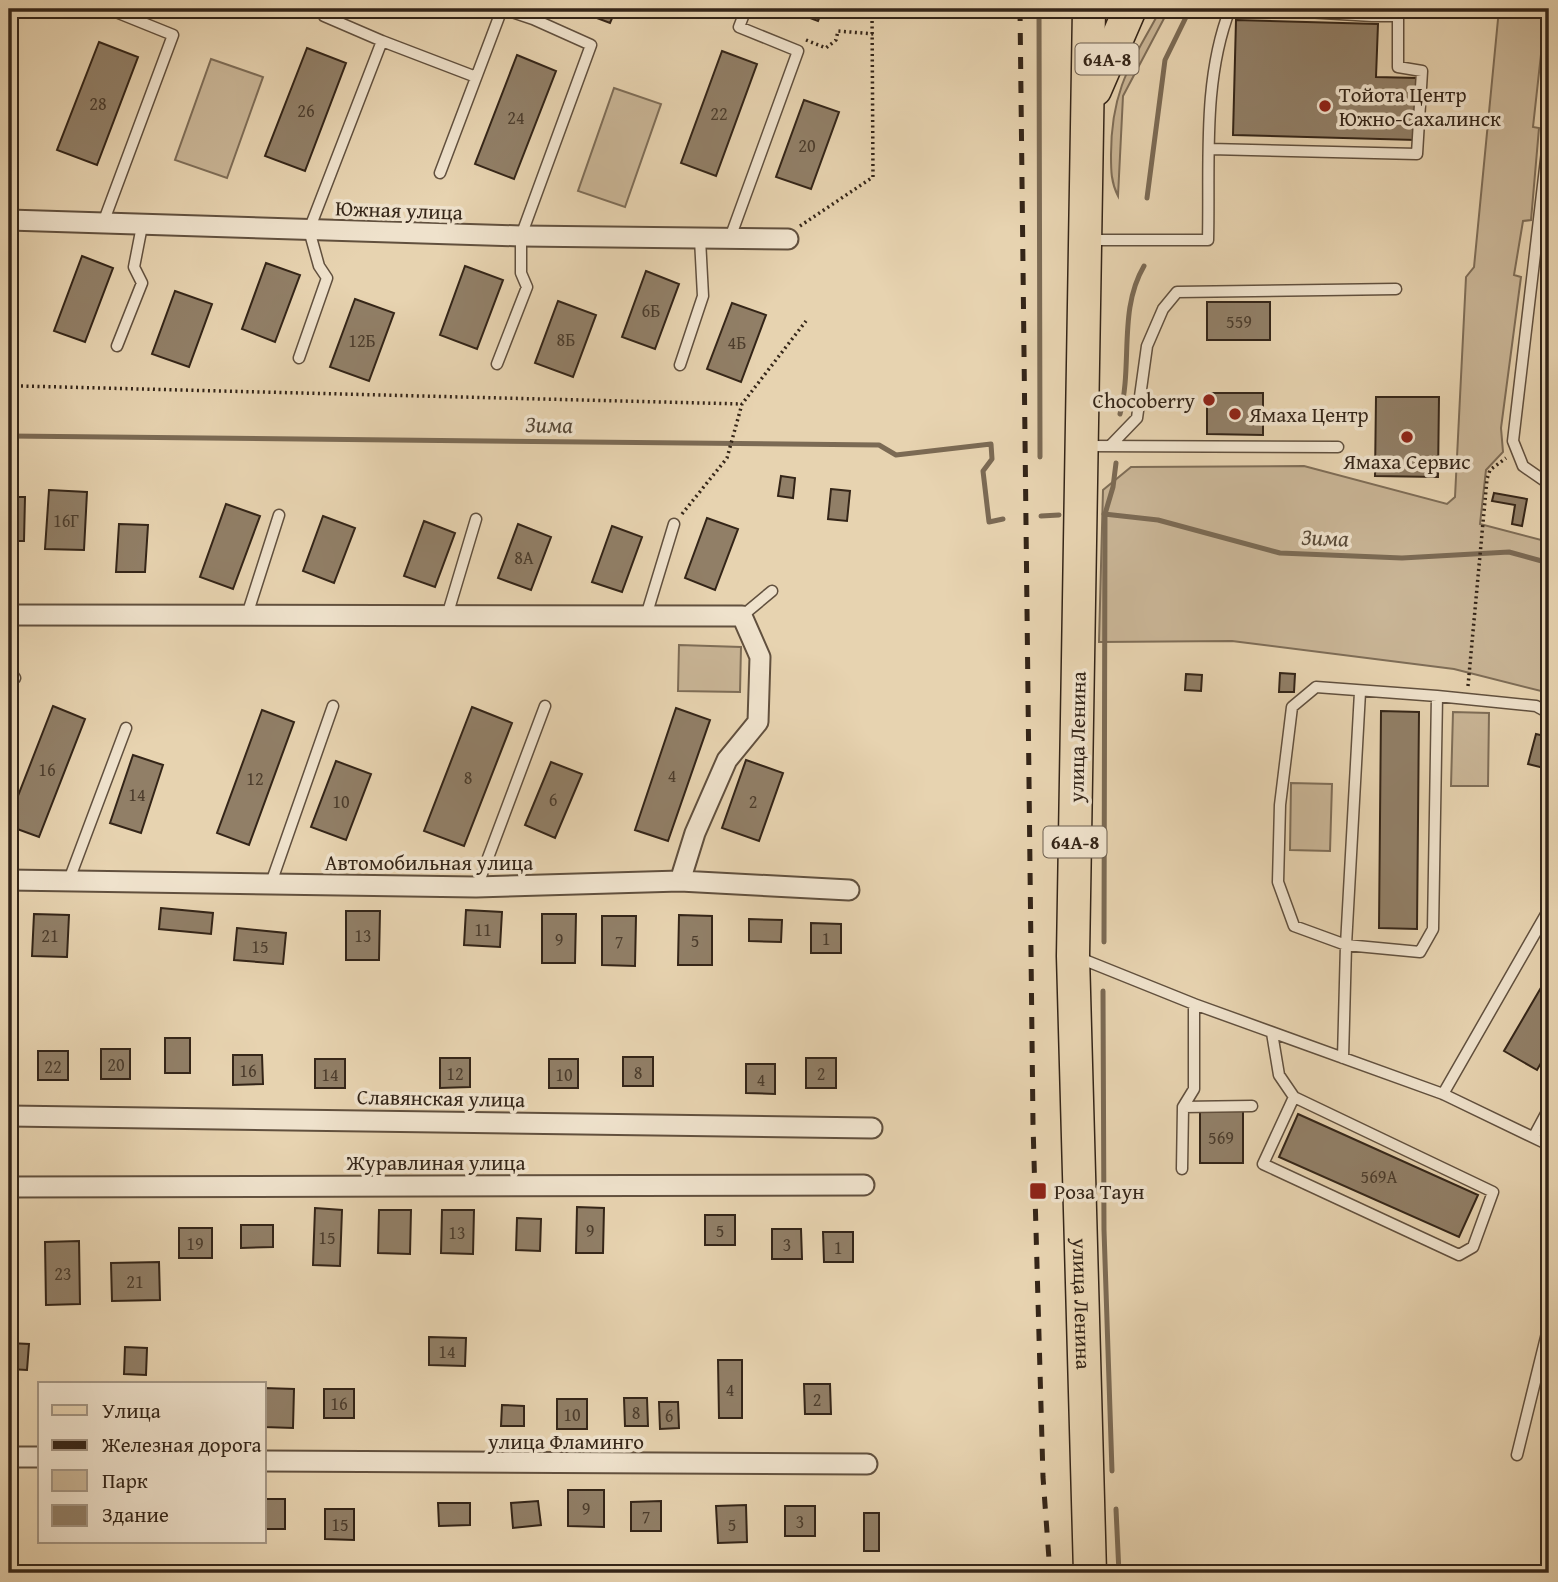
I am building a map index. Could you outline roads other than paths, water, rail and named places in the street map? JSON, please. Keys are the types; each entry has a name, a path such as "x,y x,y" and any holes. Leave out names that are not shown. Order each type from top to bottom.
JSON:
{"main road":[{"name":"улица Ленина","path":"1089,9 1086,110 1088,240 1096,446 1073,956 1090,1573"},
{"name":"улица Ленина","path":"1086,110 1130,9"}],"street":[{"name":"Южная улица","path":"9,220 521,236 788,239"},
{"path":"9,615 742,616 760,657 758,722 727,760 695,833 680,881"},
{"name":"Автомобильная улица","path":"9,880 476,887 680,881 849,890"},
{"name":"Славянская улица","path":"9,1116 872,1128"},
{"name":"Журавлиная улица","path":"9,1187 864,1185"},
{"path":"9,1457 38,1457"},
{"name":"улица Фламинго","path":"266,1461 867,1464"}],"lane":[{"path":"102,224 173,35 116,12 118,9"},
{"path":"327,9 324,16 477,77"},
{"path":"440,173 502,9 535,14 591,45 521,236 522,273 527,288 497,364"},
{"path":"729,239 798,51 739,27 746,9"},
{"path":"1088,240 1208,240 1211,78 1218,39 1230,9"},
{"path":"1210,149 1417,154 1422,71 1398,67 1398,16 1256,9"},
{"path":"299,358 327,278 319,266 309,230 382,41"},
{"path":"1549,134 1518,380 1513,442 1516,453 1532,476 1549,484"},
{"path":"117,346 142,283 134,267 142,226"},
{"path":"680,365 703,296 700,239"},
{"path":"1096,446 1137,418 1147,346 1163,309 1177,292 1396,289"},
{"path":"1096,446 1338,447"},
{"path":"247,615 279,515"},
{"path":"447,616 476,519"},
{"path":"646,616 674,524"},
{"path":"742,616 772,591"},
{"path":"1437,696 1433,929 1420,952 1346,945 1294,926 1278,882 1280,805 1292,707 1315,687 1437,696 1536,706 1549,713"},
{"path":"1343,1058 1346,945 1360,692"},
{"path":"271,883 333,706"},
{"path":"476,887 545,706"},
{"path":"69,880 126,728"},
{"path":"1443,1094 1549,909"},
{"path":"1073,956 1194,1004 1443,1094 1549,1145"},
{"path":"1182,1168 1183,1107 1194,1088 1194,1004"},
{"path":"1272,1033 1279,1074 1294,1097 1493,1192 1473,1247 1459,1255 1263,1164 1294,1097"},
{"path":"1183,1107 1252,1106"},
{"path":"1534,1136 1549,1108"},
{"path":"1517,1455 1549,1325"}],"waterway":[{"path":"1039,9 1040,457"},
{"path":"1147,198 1165,60 1190,9"},
{"path":"1120,414 1126,376 1128,319 1136,283 1144,266"},
{"name":"Зима","path":"9,436 879,445 896,455 991,444 992,459 983,471 989,522 1003,519"},
{"path":"1104,942 1105,514 1113,487 1116,463"},
{"name":"Зима","path":"1104,514 1158,520 1280,553 1402,558 1509,552 1549,563"},
{"name":"Зима","path":"1041,516 1059,515"},
{"path":"1103,991 1104,1230 1112,1471"},
{"path":"1116,1509 1119,1573"}],"railway":[{"path":"1020,9 1033,1124 1043,1477 1050,1573"}],"place":[{"name":"Тойота Центр Южно-Сахалинск","path":"1325,106"},
{"name":"Chocoberry","path":"1209,400"},
{"name":"Ямаха Центр","path":"1235,414"},
{"name":"Ямаха Сервис","path":"1407,437"},
{"name":"Роза Таун","path":"1038,1191"}]}
